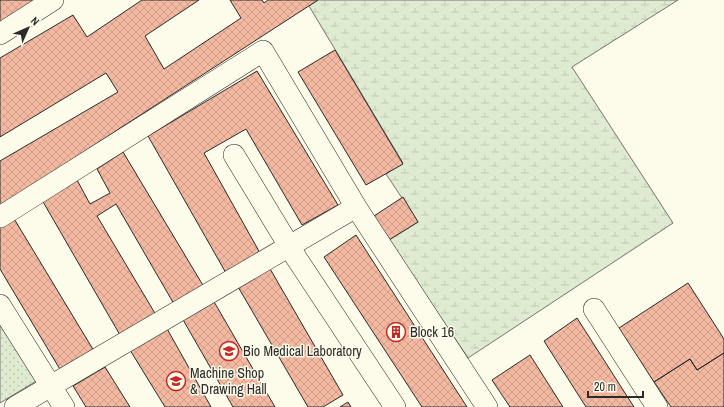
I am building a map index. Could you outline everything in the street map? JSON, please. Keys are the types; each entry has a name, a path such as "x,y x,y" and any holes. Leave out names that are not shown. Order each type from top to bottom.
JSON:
{"lane":[{"path":"0,34 53,0"},
{"path":"0,217 263,51 356,208 487,407"},
{"path":"234,155 290,246 395,407"},
{"path":"15,407 356,208"},
{"path":"0,305 64,407"},
{"path":"594,310 657,407"}],"green space":[{"path":"318,0 678,0 572,67 673,223 468,358 389,240 418,222 386,174 403,163 309,6"},
{"path":"0,311 43,377 0,403"}],"building":[{"path":"0,0 35,0 0,23"},
{"path":"142,0 199,0 145,36 164,69 241,18 230,0 262,0 264,3 268,0 318,0 0,206 0,161 118,92 106,73 0,137 0,58 73,15 87,37"},
{"path":"335,50 403,164 366,185 298,72"},
{"path":"257,71 338,205 302,225 246,129 204,153 260,253 226,273 148,136"},
{"path":"123,152 204,287 174,304 116,204 97,216 156,315 120,335 42,200 77,180 90,204 110,193 97,169"},
{"path":"403,197 418,222 389,240 374,216"},
{"path":"13,217 94,351 61,371 0,269 0,225"},
{"name":"Block 16","path":"356,235 467,407 422,407 324,257"},
{"path":"269,267 343,395 323,407 308,407 237,285"},
{"path":"688,283 724,339 724,353 697,370 690,359 654,382 619,328"},
{"path":"213,300 275,407 233,407 182,318"},
{"path":"577,318 634,407 586,407 544,341"},
{"path":"166,327 211,407 165,407 130,350"},
{"path":"724,353 724,407 671,407 654,382 690,359 697,370"},
{"path":"530,355 563,407 510,407 492,380"},
{"path":"105,367 130,407 86,407 73,386"},
{"path":"348,402 351,407 340,407"}],"place":[{"name":"Block 16","path":"396,332"},
{"name":"Bio Medical Laboratory","path":"229,351"},
{"name":"Machine Shop & Drawing Hall","path":"176,381"}]}
